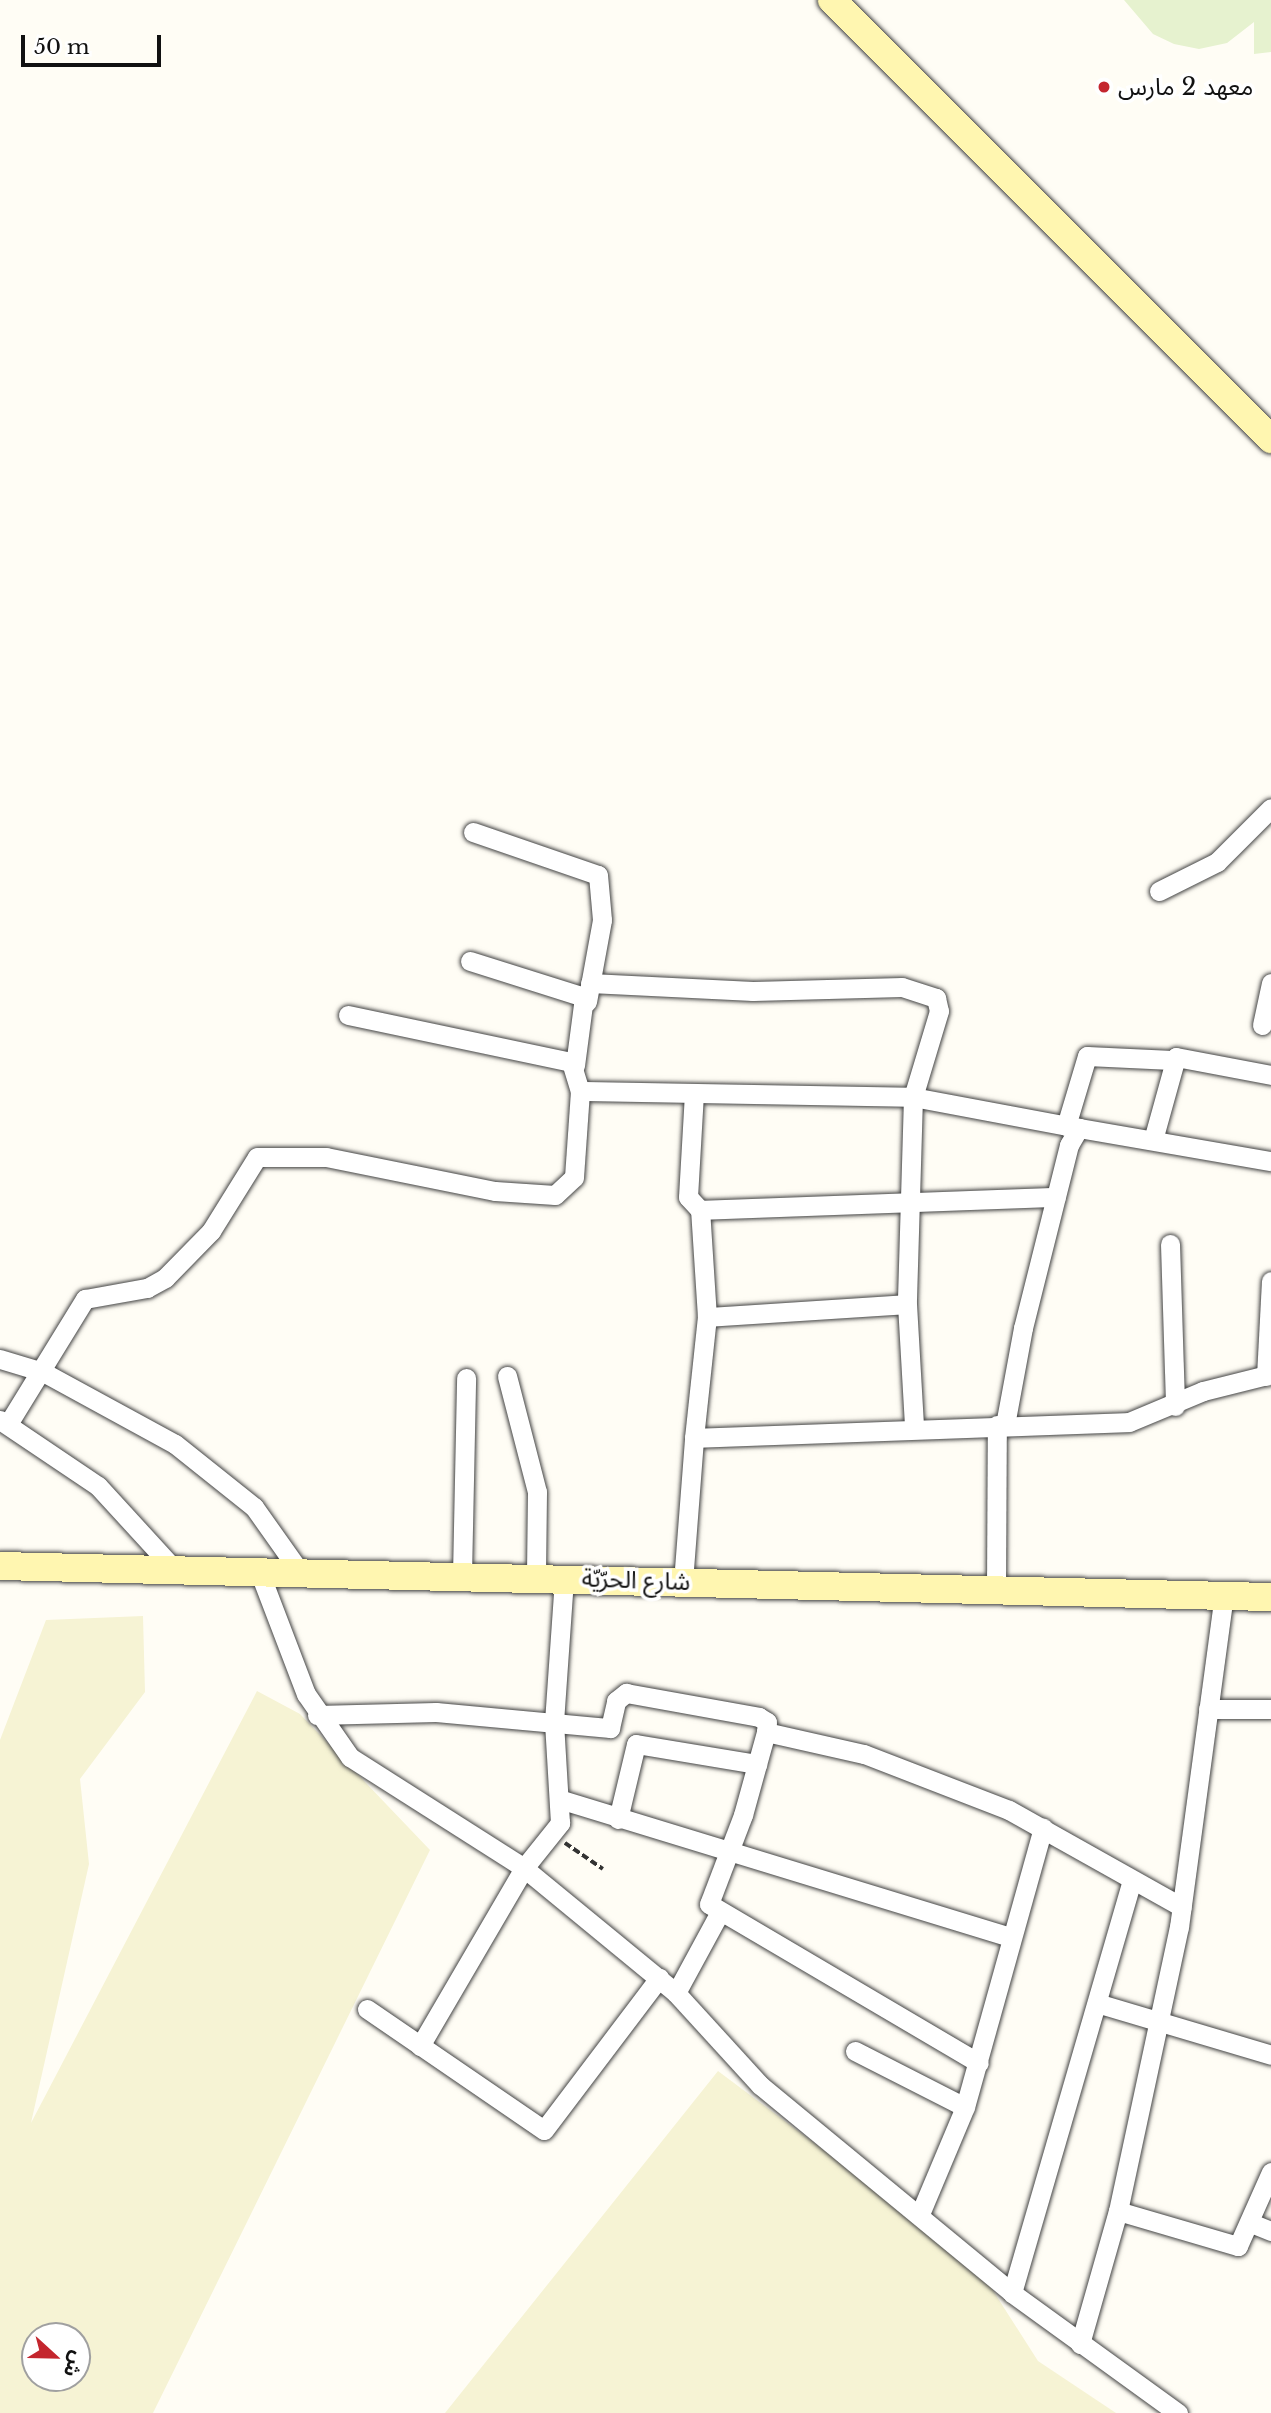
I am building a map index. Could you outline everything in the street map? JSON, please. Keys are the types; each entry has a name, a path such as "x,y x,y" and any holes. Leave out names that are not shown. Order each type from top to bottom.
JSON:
{"main road":[{"path":"832,0 1271,439"},
{"name":"شارع الحرّيّة","path":"0,1566 462,1575 1271,1597"}],"street":[{"path":"1159,891 1217,862 1271,808"},
{"path":"175,1570 98,1486 4,1422 43,1372 85,1299 147,1288 165,1278 211,1231 257,1157 326,1157 495,1191 555,1195 574,1177 580,1091 575,1065 603,909 598,875 473,832"},
{"path":"470,961 589,992 918,989 939,1006 913,1097 914,1199 907,1304 914,1427"},
{"path":"1262,1025 1271,983"},
{"path":"348,1015 575,1065"},
{"path":"996,1590 1001,1425 1073,1127 1087,1056 1172,1060 1271,1075"},
{"path":"1153,1140 1172,1060"},
{"path":"580,1091 913,1097 1271,1161"},
{"path":"683,1582 707,1317 700,1210 688,1197 694,1093"},
{"path":"700,1210 914,1199 1056,1198"},
{"path":"1170,1244 1175,1406"},
{"path":"694,1438 914,1427 1129,1422 1175,1406 1203,1391 1268,1375 1271,1280"},
{"path":"707,1317 907,1304"},
{"path":"0,1359 43,1372 155,1432 221,1479 254,1507 300,1572"},
{"path":"508,1376 537,1492 536,1577"},
{"path":"462,1575 466,1378"},
{"path":"259,1572 317,1715 362,1768 524,1868 676,1993 750,2076 920,2214 1012,2293 1178,2413"},
{"path":"420,2046 524,1868 554,1836 559,1799 554,1722 564,1578"},
{"path":"1080,2344 1118,2211 1182,1907 1224,1595"},
{"path":"757,1764 611,1738 610,1728 618,1696 626,1693 759,1717 766,1722 757,1764 729,1853 708,1898 720,1912 979,2063"},
{"path":"1208,1709 1271,1709"},
{"path":"317,1715 436,1712 610,1728"},
{"path":"766,1732 864,1755 1043,1828 1128,1875 1131,1883 1012,2293"},
{"path":"618,1819 636,1744"},
{"path":"559,1799 729,1853 1012,1937"},
{"path":"920,2214 965,2107 1043,1828"},
{"path":"1131,1883 1182,1907"},
{"path":"676,1993 720,1912"},
{"path":"367,2009 547,2129 659,1979"},
{"path":"1097,2003 1159,2025 1271,2055"},
{"path":"855,2051 965,2107"},
{"path":"1118,2211 1231,2246 1241,2242 1271,2172"},
{"path":"1251,2223 1271,2231"}],"path":[{"path":"554,1836 603,1870"}],"shaded area":[{"path":"143,1616 145,1692 80,1779 89,1864 31,2123 257,1691 300,1714 430,1850 153,2413 0,2413 0,1740 46,1620"},
{"path":"718,2071 976,2264 1038,2361 1116,2413 445,2413"}],"green space":[{"path":"1124,0 1271,0 1271,52 1254,54 1254,22 1227,43 1199,49 1174,44 1153,34"}],"place":[{"name":"معهد 2 مارس","path":"1104,87"}]}
